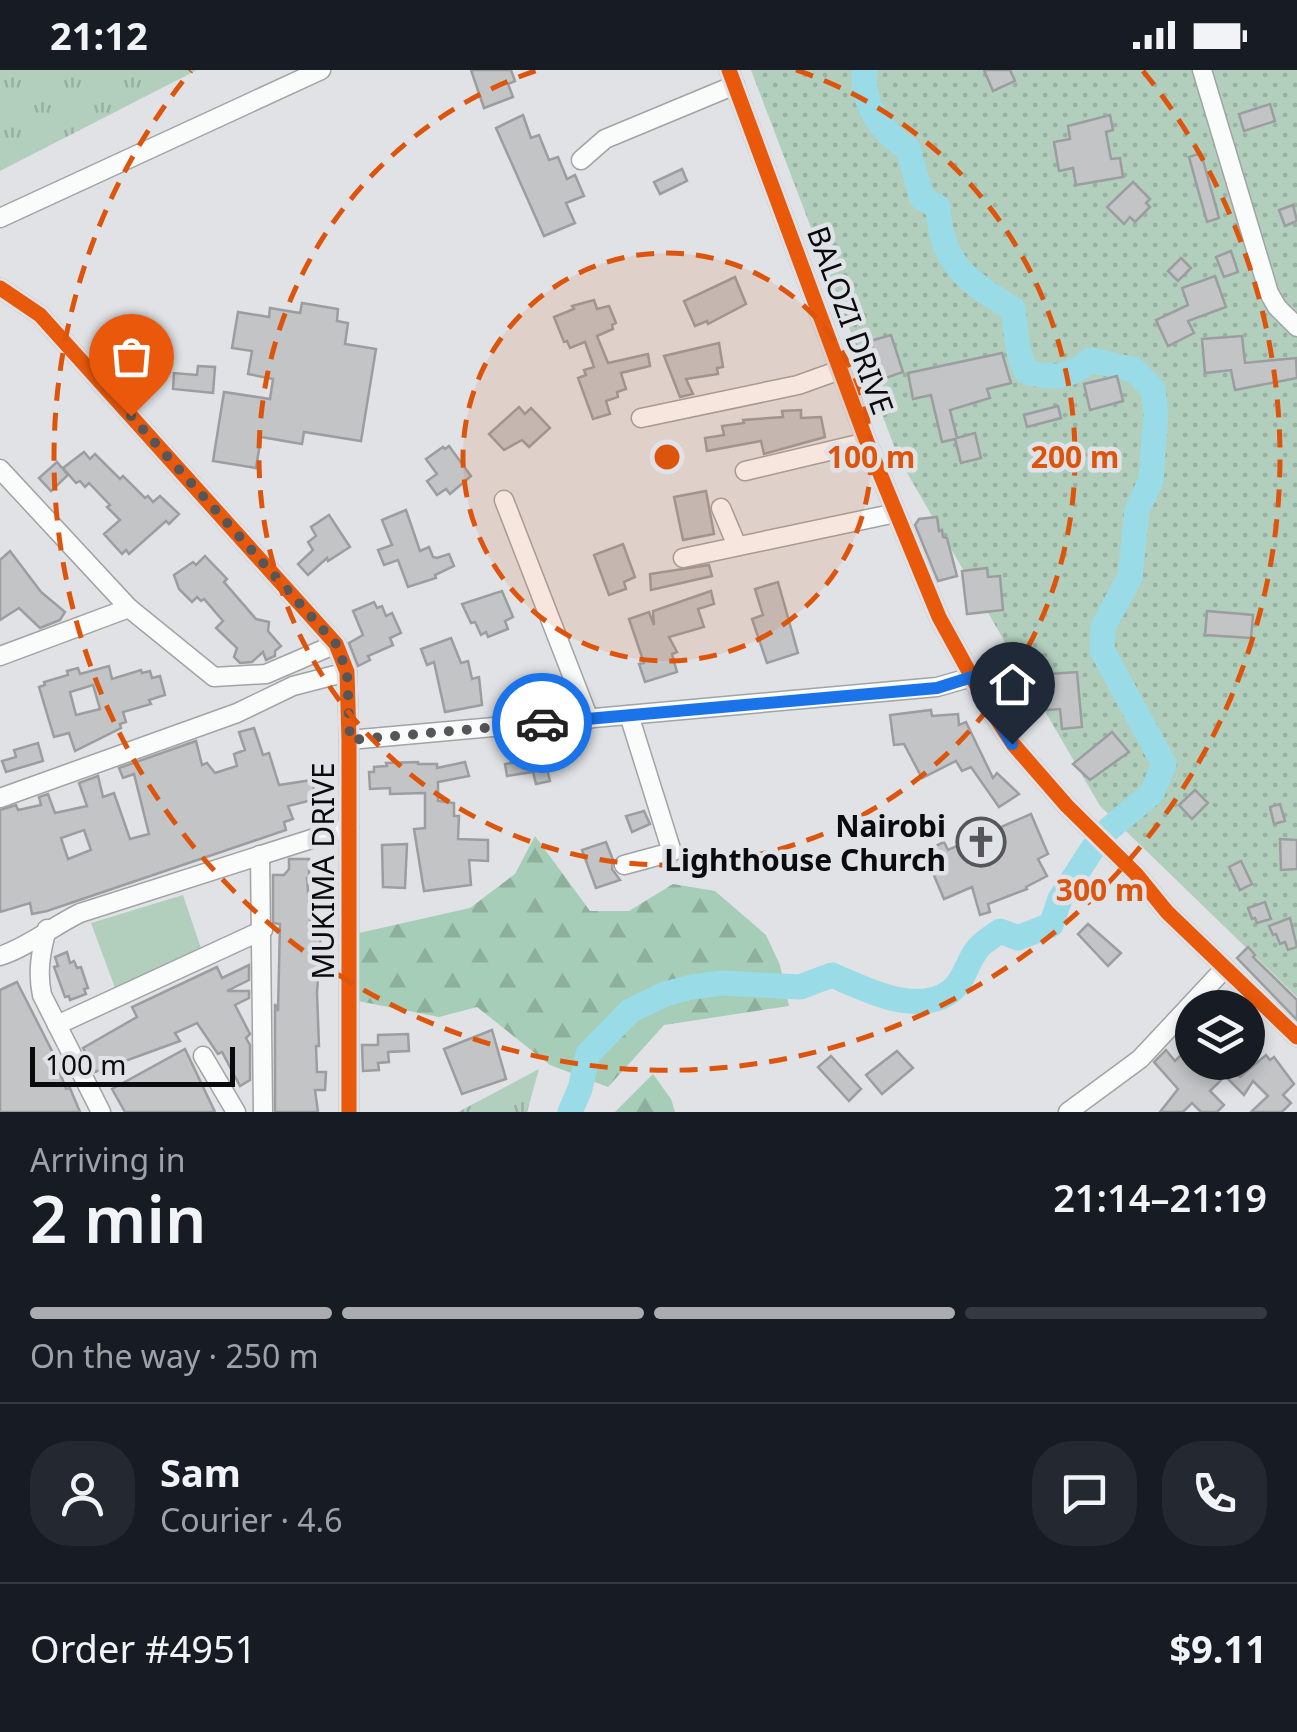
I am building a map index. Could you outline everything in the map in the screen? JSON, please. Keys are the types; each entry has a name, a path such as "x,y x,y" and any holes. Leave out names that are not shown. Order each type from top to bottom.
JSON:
{"street":[{"path":"0,218 321,70"},
{"path":"1202,70 1269,292 1276,307 1297,327"},
{"path":"582,160 605,139 732,77"},
{"name":"BALOZI DRIVE","path":"732,77 866,442 939,617 972,677 1012,744 1067,806 1136,874 1167,912 1297,1037"},
{"name":"MUKIMA DRIVE","path":"0,288 40,315 336,644 347,672 350,740 349,1112"},
{"path":"641,418 760,394 840,370"},
{"path":"745,470 866,442"},
{"path":"0,469 130,608 214,677 266,674 336,644"},
{"path":"504,500 589,719"},
{"path":"721,508 736,546"},
{"path":"683,558 896,513"},
{"path":"0,656 130,608"},
{"path":"0,798 236,713 293,686 347,672"},
{"path":"350,740 937,688 972,677"},
{"path":"624,865 672,852 629,716"},
{"path":"0,956 16,951 80,912 349,827"},
{"path":"260,855 263,1112"},
{"path":"47,929 39,980 42,995 101,1112"},
{"path":"57,1026 263,930"},
{"path":"1068,1112 1140,1059 1225,968"},
{"path":"204,1056 236,1112"}],"green space":[{"path":"0,70 197,70 0,171"},
{"path":"751,70 1297,70 1297,997 1100,806 899,459"},
{"path":"535,836 590,911 629,911 673,884 715,891 766,935 780,965 789,1006 664,1025 608,1087 550,1065 477,1007 439,1017 353,1000 350,935 470,908 515,874"},
{"path":"183,895 204,957 118,996 91,923"},
{"path":"539,1069 527,1112 458,1112"},
{"path":"653,1074 671,1099 675,1112 615,1112"}],"building":[{"path":"471,70 511,70 515,81 508,84 513,97 484,108"},
{"path":"984,70 1010,70 1015,81 993,91"},
{"path":"1270,104 1275,121 1244,131 1239,114"},
{"path":"523,115 531,138 539,135 549,160 558,157 567,179 575,175 584,196 566,203 575,223 544,236 496,128"},
{"path":"1110,115 1113,130 1106,132 1111,159 1120,158 1123,177 1076,185 1073,168 1059,171 1054,142 1070,139 1068,126"},
{"path":"1201,153 1219,218 1207,222 1189,157"},
{"path":"682,169 687,181 660,194 654,182"},
{"path":"1133,182 1150,199 1146,203 1150,207 1135,222 1130,217 1124,224 1107,207"},
{"path":"1293,205 1297,221 1285,226 1279,210"},
{"path":"1231,251 1238,272 1224,277 1216,257"},
{"path":"1181,258 1191,268 1178,281 1168,271"},
{"path":"1215,276 1226,307 1188,321 1194,333 1168,346 1156,320 1188,305 1182,288"},
{"path":"735,277 746,304 708,324 707,321 695,326 684,301"},
{"path":"594,300 597,309 609,306 616,323 613,329 597,336 608,363 648,354 650,366 621,373 626,389 606,401 610,414 593,419 578,378 586,375 584,370 594,367 585,342 570,348 554,317 574,309 572,306"},
{"path":"302,303 338,309 337,321 348,323 345,344 376,349 361,441 304,432 302,444 261,437 256,468 213,461 224,392 270,399 273,379 248,374 252,351 232,348 238,312 269,317 270,308 300,313"},
{"path":"891,335 903,372 883,379 870,341"},
{"path":"1242,336 1245,363 1296,358 1297,378 1235,390 1231,370 1205,373 1202,339"},
{"path":"719,343 723,367 717,368 718,374 686,379 693,394 680,397 664,356"},
{"path":"1002,353 1011,383 987,389 990,398 950,410 957,438 975,433 981,458 961,463 955,439 942,442 931,395 913,399 908,373"},
{"path":"198,366 215,367 213,393 173,389 174,373 197,375"},
{"path":"1117,376 1123,401 1090,410 1084,384"},
{"path":"1058,406 1061,418 1027,427 1024,415"},
{"path":"519,407 525,414 531,408 550,428 529,447 522,440 504,450 489,434"},
{"path":"801,410 801,418 821,417 825,437 764,454 761,441 707,451 705,438 724,435 722,426 783,417 782,411"},
{"path":"449,446 471,476 450,494 446,489 437,495 427,481 437,474 426,459"},
{"path":"84,452 90,459 95,454 145,498 148,496 153,502 160,496 179,514 129,554 126,550 122,554 104,534 120,520 107,507 110,505 89,483 85,487 80,481 76,483 63,468"},
{"path":"57,462 68,475 51,491 39,478"},
{"path":"706,491 714,534 683,540 674,497"},
{"path":"406,510 420,551 429,547 437,558 449,554 454,566 435,575 436,578 408,587 398,560 384,565 378,550 392,545 382,520"},
{"path":"329,515 350,547 328,561 327,558 308,575 298,564 313,550 308,542 316,536 311,527"},
{"path":"937,517 957,576 938,581 915,525 919,519"},
{"path":"623,544 635,577 624,582 626,589 609,595 594,555"},
{"path":"10,551 41,592 65,612 60,620 40,628 19,608 0,620 0,560"},
{"path":"205,556 256,619 269,622 268,631 281,646 275,656 266,660 263,652 252,662 240,663 234,657 237,648 216,628 223,621 204,599 197,597 192,602 179,589 174,575"},
{"path":"709,565 712,576 651,590 650,574"},
{"path":"987,568 988,577 1000,576 1003,610 967,614 962,571"},
{"path":"778,582 798,653 767,663 752,619 763,615 755,589"},
{"path":"502,591 513,617 505,621 508,629 488,637 486,632 481,635 462,604"},
{"path":"711,591 714,604 698,609 704,627 669,637 677,652 672,654 677,672 645,682 639,664 644,663 629,619 649,612 654,625 653,611"},
{"path":"374,602 377,608 382,606 386,616 392,613 401,633 390,638 393,645 368,656 370,660 358,666 349,643 363,635 353,611"},
{"path":"1207,611 1253,615 1251,638 1205,635"},
{"path":"451,638 461,663 468,661 472,679 479,677 482,705 445,712 434,662 427,665 421,649"},
{"path":"109,666 112,679 150,671 152,678 160,676 165,695 149,700 151,704 123,712 126,722 120,724 121,728 75,751 69,733 54,737 39,687 68,675 67,671 78,668 80,674","holes":["93,685 100,709 76,715 70,692"]},
{"path":"1077,672 1082,727 1062,729 1060,709 1034,711 1032,685 1050,684 1049,674"},
{"path":"931,710 932,716 958,714 959,725 966,722 993,778 997,773 1019,794 999,807 971,767 962,771 956,761 922,778 904,744 894,745 890,715"},
{"path":"254,728 263,755 269,753 279,785 312,780 316,799 288,806 293,819 284,822 286,830 47,911 32,914 30,903 0,912 0,810 16,805 18,810 41,805 39,797 48,794 55,813 87,806 79,783 98,776 103,797 114,793 130,839 149,834 134,774 123,778 119,768 196,741 202,765 207,763 215,773 237,766 234,754 245,750 239,732","holes":["84,830 91,850 68,859 61,838"]},
{"path":"1112,732 1129,752 1090,780 1073,764"},
{"path":"540,740 550,781 536,784 533,772 507,776 505,764 512,763 509,744"},
{"path":"38,743 43,761 6,772 2,761 16,757 14,750"},
{"path":"465,762 469,776 438,782 438,801 454,803 454,816 459,816 458,839 488,840 488,861 469,860 471,885 424,891 414,829 425,828 425,793 390,794 390,788 370,789 369,772 374,772 374,767 437,764 437,768"},
{"path":"1195,790 1208,803 1192,819 1179,805"},
{"path":"1280,804 1285,821 1274,824 1270,807"},
{"path":"644,811 650,824 632,832 626,816"},
{"path":"1031,814 1048,854 1038,859 1047,876 1027,889 988,904 990,912 980,915 972,887 944,899 927,859 935,856 931,848 944,842 948,850"},
{"path":"1280,839 1297,840 1297,869 1281,870"},
{"path":"606,842 612,869 620,880 596,888 582,850"},
{"path":"407,844 405,888 383,887 382,845"},
{"path":"289,859 309,859 311,930 321,931 316,1046 317,1072 326,1072 325,1090 315,1090 318,1112 275,1112 280,924 273,923 273,875 284,875"},
{"path":"1241,861 1252,884 1240,890 1229,867"},
{"path":"1265,902 1271,919 1257,923 1248,908"},
{"path":"1290,918 1297,947 1288,950 1269,926"},
{"path":"1088,924 1121,953 1108,966 1078,934"},
{"path":"1248,947 1253,957 1297,1000 1297,1020 1237,958"},
{"path":"67,952 70,963 74,961 77,968 81,967 88,988 84,989 86,994 70,1000 65,997 54,967 58,966 55,957"},
{"path":"249,965 249,980 227,991 249,991 249,998 235,1005 250,1034 246,1038 250,1045 250,1080 240,1086 222,1052 218,1054 197,1023 175,1033 180,1041 95,1072 83,1048 137,1017 132,1007 217,967 222,978"},
{"path":"17,982 80,1112 0,1112 0,990"},
{"path":"492,1030 506,1079 462,1094 444,1049"},
{"path":"408,1034 409,1051 388,1052 389,1062 378,1063 379,1070 363,1071 362,1045 378,1045 378,1035"},
{"path":"185,1049 215,1112 125,1112 112,1089"},
{"path":"1166,1050 1175,1061 1175,1080 1221,1080 1210,1091 1224,1105 1217,1112 1201,1112 1192,1103 1183,1112 1160,1112 1178,1089 1154,1062"},
{"path":"897,1051 913,1068 882,1094 866,1075"},
{"path":"1266,1055 1270,1060 1274,1057 1294,1084 1283,1095 1291,1103 1282,1112 1251,1112 1268,1096 1253,1081 1244,1095 1229,1080 1265,1080"},
{"path":"831,1056 861,1089 849,1101 818,1067"}],"waterway":[{"path":"865,70 866,94 875,116 908,149 922,198 938,207 940,227 951,257 970,279 1013,309 1018,349 1027,372 1060,376 1091,360 1134,370 1153,389 1156,414 1151,480 1137,510 1130,577 1103,627 1102,650 1164,764 1152,793 1109,829"},
{"path":"570,1112 588,1054 630,1011 665,994 722,983 800,987 832,975 907,1001 937,998 951,991 978,948 1000,931 1018,938 1051,925 1060,899 1093,848"}],"cycle path":[{"path":"729,70 867,442 939,617 984,699 1013,744 1067,806 1136,874 1167,912 1297,1037"},
{"path":"0,288 40,315 336,644 347,672 349,740 349,1112"}],"way so far":[{"path":"131,416 336,644 347,672 350,740 542,723"}],"place":[{"name":"Nairobi Lighthouse Church","path":"981,842"}],"route":[{"path":"542,723 937,688 972,677 1012,744"}]}
